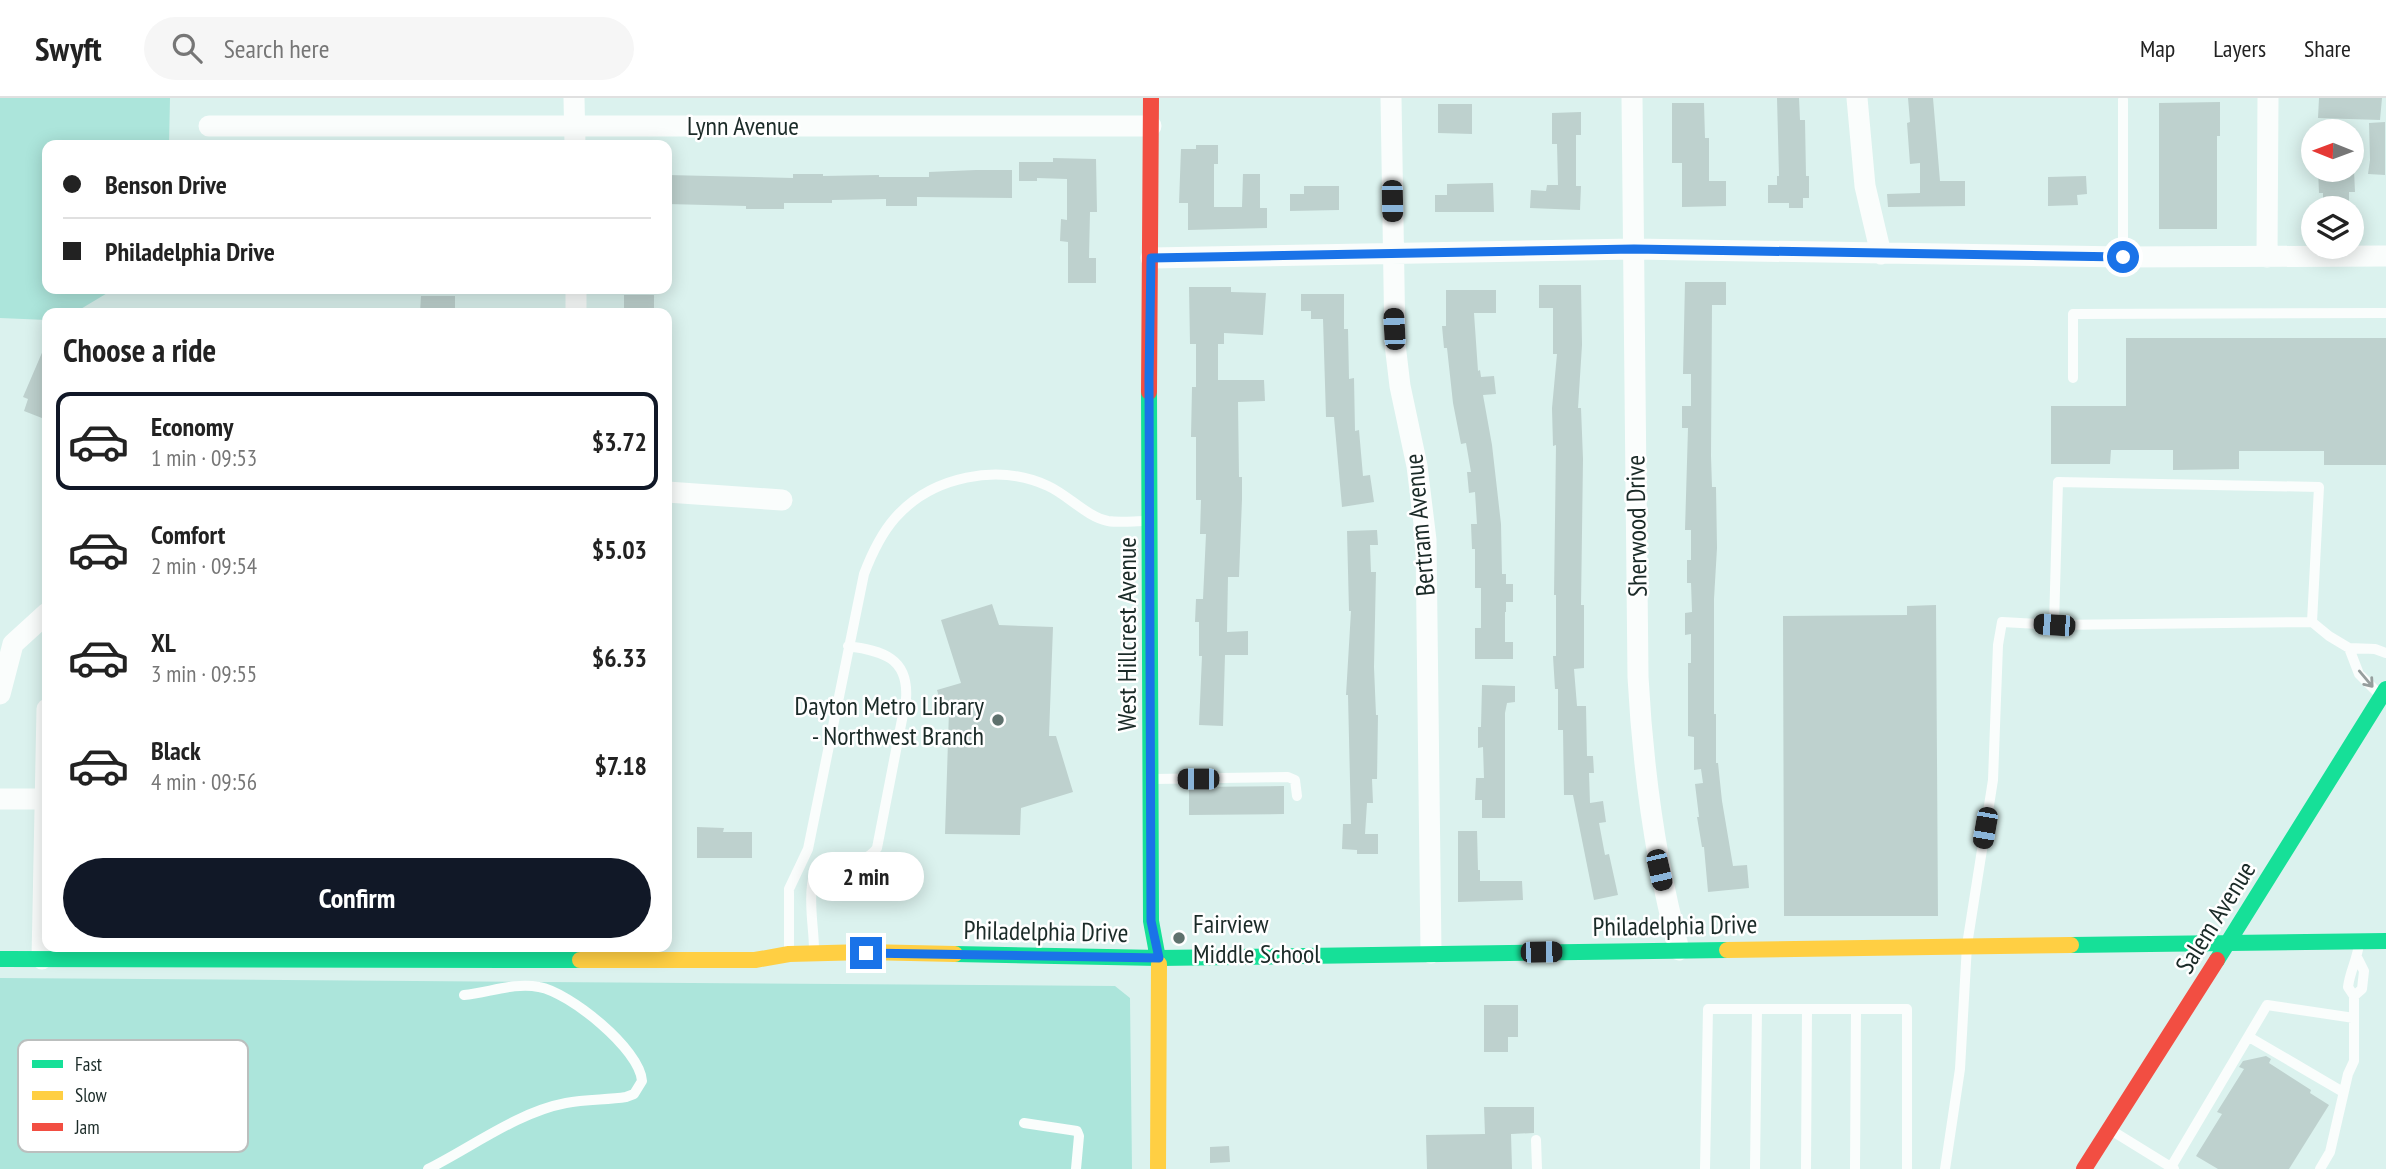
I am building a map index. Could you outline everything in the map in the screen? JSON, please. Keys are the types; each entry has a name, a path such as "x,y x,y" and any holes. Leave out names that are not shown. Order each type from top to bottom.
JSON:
{"main road":[{"name":"West Hillcrest Avenue","path":"1151,98 1151,921 1159,958 1158,1169"},
{"name":"Salem Avenue","path":"2084,1169 2384,692"},
{"name":"Philadelphia Drive","path":"0,959 755,960 814,953 1159,958 2386,941"}],"street":[{"path":"574,98 574,135"},
{"name":"Bertram Avenue","path":"1391,98 1395,344 1400,386 1417,466 1426,540 1431,953"},
{"name":"Sherwood Drive","path":"1632,98 1638,677 1641,728 1657,859 1679,950"},
{"path":"1857,98 1865,186 1881,254"},
{"path":"2267,257 2268,98"},
{"name":"Lynn Avenue","path":"209,126 574,135 1151,126"},
{"path":"1151,258 1634,249 2123,257 2386,256"},
{"path":"672,492 782,500"},
{"path":"0,694 13,644 42,618"},
{"path":"0,800 42,799"},
{"path":"42,952 42,959"}],"lane":[{"path":"2123,100 2123,257"},
{"path":"2073,378 2073,314 2386,313"},
{"path":"789,954 789,889 808,849 864,573 873,551 895,518 909,505 941,486 977,476 998,474 1020,477 1048,486 1107,521 1150,521"},
{"path":"2054,625 2059,482 2319,486 2312,622"},
{"path":"1945,1169 1960,1069 1967,945 1993,780 1997,645 2002,622 2054,625 2312,622 2349,648 2386,653"},
{"path":"814,953 811,892 817,870 831,857 864,860 872,856 877,848 906,699 907,684 893,659 870,649 848,646"},
{"path":"2349,648 2360,674 2384,692"},
{"path":"1152,779 1288,777 1294,780 1297,796"},
{"path":"802,863 817,870"},
{"path":"2320,1169 2330,1152 2343,1092 2354,1061 2354,996 2348,988 2350,970 2358,959 2360,942"},
{"path":"428,1169 542,1110 568,1103 626,1097 634,1094 642,1081 638,1064 615,1037 567,999 551,990 522,986 464,995"},
{"path":"2109,1129 2172,1168 2267,1005 2354,1018"},
{"path":"1705,1169 1708,1009 1907,1009 1907,1169"},
{"path":"1755,1169 1757,1009"},
{"path":"1806,1169 1807,1009"},
{"path":"1855,1169 1856,1009"},
{"path":"2249,1037 2343,1092"},
{"path":"1024,1123 1077,1131 1079,1136 1076,1169"},
{"path":"1536,1140 1537,1169"}],"green space":[{"path":"0,98 170,98 169,140 42,140 42,294 106,294 82,308 42,308 42,320 0,318"},
{"path":"0,978 1115,986 1130,998 1132,1169 0,1169"}],"building":[{"path":"1777,98 1799,98 1800,120 1805,120 1809,198 1803,198 1803,208 1789,208 1789,203 1768,203 1768,185 1777,185 1779,176"},
{"path":"1908,98 1933,98 1940,181 1965,181 1965,206 1888,207 1887,194 1920,193 1920,163 1910,164"},
{"path":"2319,98 2382,98 2380,120 2318,118"},
{"path":"2220,102 2220,136 2217,136 2217,229 2159,229 2159,103"},
{"path":"1672,103 1704,103 1705,138 1709,138 1709,181 1726,181 1726,206 1682,207 1682,163 1672,163"},
{"path":"1438,104 1472,104 1472,134 1438,133"},
{"path":"1581,112 1581,135 1576,135 1576,186 1581,186 1580,210 1530,208 1531,190 1546,191 1547,185 1558,185 1557,144 1552,144 1552,113"},
{"path":"2385,122 2385,175 2368,174 2369,123"},
{"path":"1196,145 1218,145 1218,164 1214,164 1214,207 1242,207 1243,174 1260,174 1260,208 1267,208 1267,228 1188,230 1188,203 1179,203 1181,149 1196,149"},
{"path":"1053,158 1096,159 1097,212 1090,212 1089,258 1096,258 1096,283 1068,283 1068,242 1060,241 1061,219 1067,220 1067,179 1037,178 1037,181 1019,181 1019,162 1053,162"},
{"path":"1012,170 1012,198 917,197 917,206 886,206 886,199 832,200 832,203 784,203 784,209 672,204 672,175 793,178 793,174 823,174 929,177 929,172"},
{"path":"2086,176 2087,194 2077,195 2078,205 2048,206 2048,177"},
{"path":"2319,182 2355,182 2355,192 2349,192 2349,196 2323,196 2323,193 2319,193"},
{"path":"1493,183 1494,212 1435,212 1435,195 1447,195 1447,184"},
{"path":"1304,186 1339,186 1339,210 1290,211 1290,194 1304,194"},
{"path":"1685,282 1726,282 1726,305 1712,305 1711,456 1712,487 1716,487 1717,548 1714,714 1716,763 1733,866 1747,865 1749,888 1708,892 1695,784 1703,783 1701,769 1694,770 1694,737 1688,736 1688,663 1691,663 1691,634 1685,635 1685,613 1692,612 1691,583 1687,583 1687,560 1691,560 1691,530 1685,530 1688,428 1682,428 1682,406 1691,406 1691,374 1683,374"},
{"path":"1539,285 1581,285 1582,345 1578,408 1581,408 1583,459 1581,605 1584,605 1584,668 1574,669 1577,706 1586,706 1587,756 1593,756 1594,773 1589,773 1590,803 1603,801 1606,822 1599,823 1605,855 1609,854 1618,895 1594,900 1573,795 1564,795 1563,730 1558,730 1558,689 1555,689 1553,656 1556,656 1556,445 1553,446 1552,408 1557,354 1553,354 1553,308 1539,308"},
{"path":"1189,287 1231,287 1231,292 1266,293 1263,335 1224,333 1224,344 1218,344 1218,380 1264,380 1265,401 1238,402 1239,477 1242,477 1239,577 1228,577 1227,632 1248,631 1248,655 1225,655 1223,726 1199,725 1202,656 1199,656 1199,622 1195,622 1196,599 1203,599 1206,534 1200,534 1201,500 1196,500 1196,437 1191,437 1192,387 1196,387 1196,344 1190,344"},
{"path":"1446,290 1496,290 1496,313 1474,313 1478,371 1480,370 1481,377 1494,376 1496,394 1483,395 1501,524 1502,574 1506,574 1506,584 1513,584 1513,602 1506,602 1505,642 1513,642 1513,659 1475,659 1475,628 1481,628 1481,588 1475,588 1475,549 1472,549 1471,524 1477,524 1475,492 1469,493 1467,472 1471,472 1466,443 1461,444 1447,348 1444,348 1442,326 1446,326"},
{"path":"1301,294 1344,294 1349,379 1354,378 1355,431 1359,430 1363,476 1370,475 1374,502 1342,507 1334,417 1326,417 1323,319 1311,319 1311,311 1301,311"},
{"path":"624,295 654,295 654,308 624,308"},
{"path":"421,296 455,296 455,308 420,308"},
{"path":"2126,338 2386,338 2386,465 2324,465 2324,451 2239,451 2239,469 2173,470 2173,450 2111,450 2110,464 2051,464 2051,406 2126,406"},
{"path":"42,353 42,418 24,411 28,399 23,397"},
{"path":"1377,530 1378,545 1370,545 1371,572 1376,572 1374,667 1378,715 1377,779 1372,779 1373,803 1367,803 1365,834 1378,834 1378,854 1357,854 1357,850 1342,849 1343,824 1351,824 1346,695 1351,611 1347,531"},
{"name":"Dayton Metro Library - Northwest Branch","path":"992,604 999,625 1053,627 1049,736 1056,736 1073,792 1021,808 1020,835 945,834 949,711 943,711 937,690 961,683 941,620"},
{"path":"1936,605 1938,916 1784,916 1783,616 1907,615 1907,606"},
{"path":"1482,685 1515,686 1515,702 1507,703 1505,713 1505,818 1482,818 1482,800 1475,800 1476,778 1484,778 1483,747 1478,748"},
{"path":"1284,786 1284,814 1189,815 1189,787"},
{"path":"697,827 724,828 723,832 752,832 752,858 697,858"},
{"path":"1458,831 1477,831 1480,881 1522,881 1523,900 1458,902"},
{"path":"1484,1005 1518,1005 1518,1037 1508,1037 1508,1052 1484,1052"},
{"path":"2266,1056 2271,1059 2269,1063 2329,1105 2289,1169 2218,1169 2196,1156 2222,1114 2217,1112 2244,1069 2239,1067 2243,1061"},
{"path":"1484,1107 1534,1107 1534,1133 1511,1134 1512,1169 1427,1169 1426,1135 1485,1134"},
{"path":"1229,1146 1230,1162 1210,1163 1210,1147"}],"traffic: fast":[{"path":"1149,392 1151,921 1159,964"},
{"path":"2217,960 2386,689"},
{"path":"2071,945 2386,941"},
{"path":"955,954 1159,958 1727,950"},
{"path":"0,959 580,960"}],"traffic: slow":[{"path":"1727,950 2071,945"},
{"path":"580,960 755,960 789,954 866,952 955,954"},
{"path":"1158,1169 1159,964"}],"traffic: jam":[{"path":"1149,392 1151,98"},
{"path":"2084,1169 2217,960"}],"place":[{"name":"Dayton Metro Library - Northwest Branch","path":"998,720"},
{"name":"Fairview Middle School","path":"1179,938"}],"route":[{"path":"866,953 1159,958 1151,921 1151,258 1634,249 2123,257"}]}
